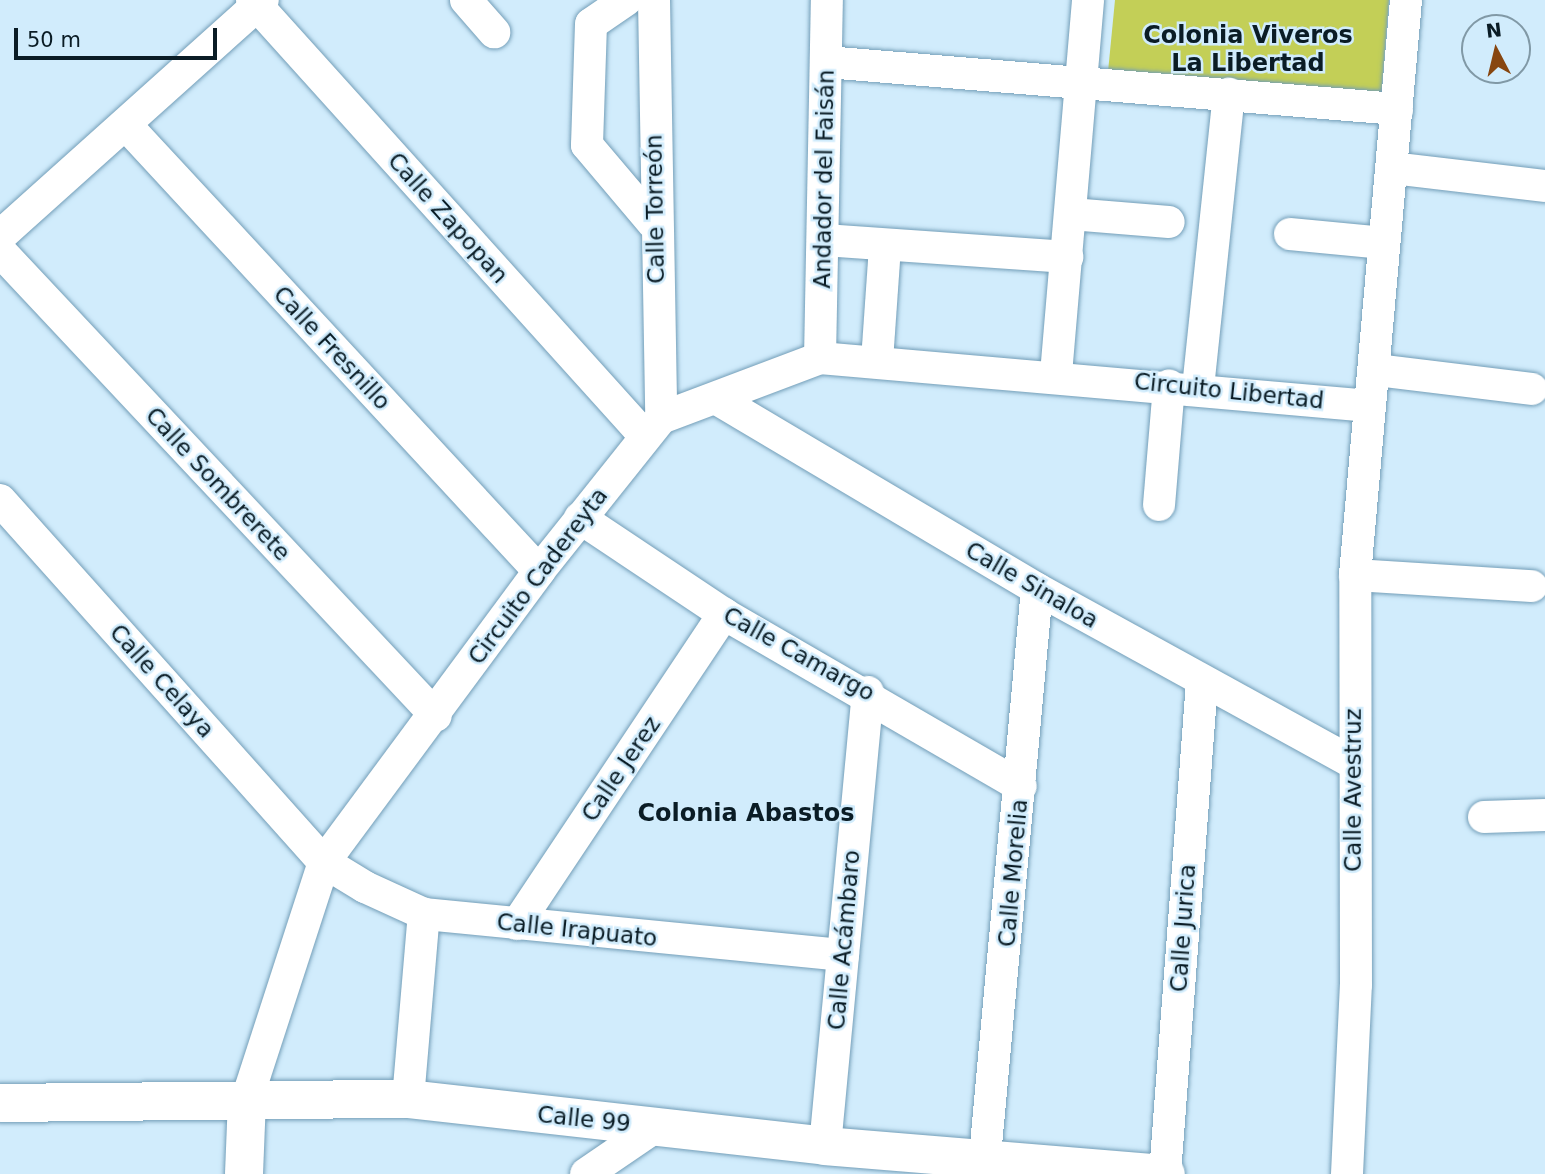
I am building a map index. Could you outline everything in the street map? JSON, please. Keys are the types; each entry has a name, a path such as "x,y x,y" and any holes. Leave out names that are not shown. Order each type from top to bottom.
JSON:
{"street":[{"path":"466,0 494,32"},
{"path":"626,0 591,24 587,145 653,223"},
{"name":"Calle Torreón","path":"652,427 654,0"},
{"name":"Andador del Faisán","path":"820,358 827,0"},
{"path":"652,427 820,358 1056,374 1088,0"},
{"path":"1370,406 1377,370 1384,243 1406,0"},
{"path":"0,236 126,125 257,2"},
{"name":"Calle Zapopan","path":"257,2 652,427"},
{"path":"826,61 1397,109"},
{"path":"1158,505 1184,386 1229,94"},
{"name":"Calle Fresnillo","path":"126,125 539,571"},
{"path":"1392,168 1545,186"},
{"path":"1071,214 1169,222"},
{"path":"1290,234 1384,243"},
{"path":"824,240 885,248 1067,257"},
{"path":"877,361 885,248"},
{"name":"Calle Sombrerete","path":"0,251 436,716"},
{"path":"1377,370 1532,389"},
{"name":"Circuito Libertad","path":"1056,374 1370,406"},
{"name":"Calle Sinaloa","path":"717,399 1037,589 1352,762"},
{"name":"Calle Avestruz","path":"1347,1174 1356,985 1352,762 1355,575 1370,406"},
{"name":"Circuito Cadereyta","path":"247,1099 324,862 436,716 539,571 652,427"},
{"name":"Calle Celaya","path":"0,499 324,862"},
{"name":"Calle Camargo","path":"580,518 724,614 868,692 1021,786"},
{"path":"1355,575 1532,586"},
{"name":"Calle Morelia","path":"985,1156 1037,589"},
{"name":"Calle Jerez","path":"517,924 724,614"},
{"name":"Calle Jurica","path":"1165,1174 1202,682"},
{"name":"Calle Acámbaro","path":"825,1146 868,692"},
{"path":"1485,817 1545,816"},
{"name":"Calle Irapuato","path":"324,862 424,914 843,955"},
{"path":"408,1099 424,914"},
{"path":"244,1174 247,1099"},
{"name":"Calle 99","path":"0,1103 408,1099 825,1146 985,1156 1165,1174"},
{"path":"586,1174 655,1127"},
{"path":"877,1174 908,1152"}],"green space":[{"path":"1115,0 1389,0 1381,98 1108,72"}],"district":[{"name":"Colonia Viveros La Libertad","path":"1248,50"},
{"name":"Colonia Abastos","path":"746,814"}]}
